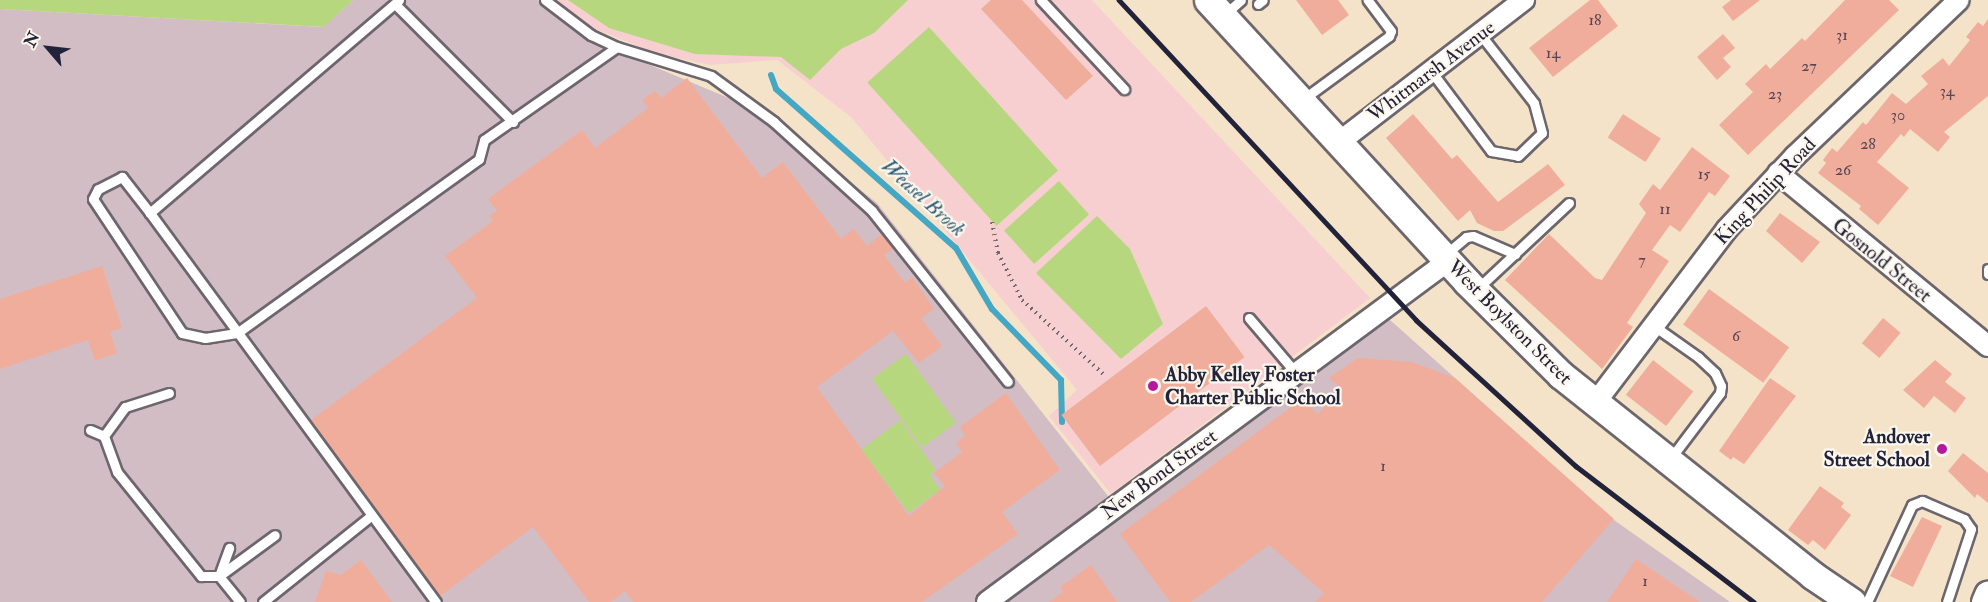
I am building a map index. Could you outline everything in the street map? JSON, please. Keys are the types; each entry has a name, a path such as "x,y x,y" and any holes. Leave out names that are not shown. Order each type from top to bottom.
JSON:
{"main road":[{"name":"West Boylston Street","path":"1224,6 1300,102 1476,291 1561,375 1812,575 1852,602"},
{"path":"1984,602 1988,595"}],"street":[{"name":"Whitmarsh Avenue","path":"1338,143 1524,0"},
{"name":"King Philip Road","path":"1595,403 1727,229 1778,173 1959,0"},
{"name":"Gosnold Street","path":"1778,173 1988,346"},
{"name":"New Bond Street","path":"987,602 1296,374 1446,259"}],"lane":[{"path":"545,0 591,35 617,47 711,76 774,122 872,211 1008,382"},
{"path":"1041,0 1124,89"},
{"path":"1300,102 1389,36 1391,31 1368,0"},
{"path":"150,213 397,2 513,122"},
{"path":"1431,71 1491,151 1518,156 1542,133 1534,103 1480,34"},
{"path":"436,602 237,333 150,213 122,177 98,189 93,199 182,333 205,338 237,333 479,159 484,140 513,122 617,47"},
{"path":"1476,291 1569,203"},
{"path":"1446,259 1467,237 1473,236 1515,254"},
{"path":"1988,269 1988,274"},
{"path":"1249,318 1296,374"},
{"path":"1653,326 1698,357 1715,373 1721,386 1720,393 1669,461"},
{"path":"104,436 125,407 169,393"},
{"path":"90,430 104,436 117,472 201,576 219,576 275,535"},
{"path":"1867,602 1912,505 1922,501 1964,519 1971,529 1947,602"},
{"path":"263,602 372,515"},
{"path":"219,576 229,548"},
{"path":"219,576 240,602"}],"path":[{"path":"992,222 998,253 1022,300 1104,375"}],"shaded area":[{"path":"353,0 538,0 581,36 762,112 877,203 1123,515 1389,319 1614,520 1730,602 0,602 0,9 323,27"},
{"name":"Abby Kelley Foster Charter Public School","path":"554,0 1092,0 1370,298 1111,494 1049,416 1077,390 851,117 777,60 710,65 655,53 593,28"}],"green space":[{"path":"0,0 353,0 324,27 0,9"},
{"path":"568,0 908,0 874,33 841,49 810,80 781,57 695,54 609,28"},
{"path":"929,27 1058,170 996,226 867,83"},
{"path":"1059,181 1089,214 1034,264 1004,231"},
{"path":"1097,216 1130,249 1163,324 1121,359 1036,273"},
{"path":"906,354 956,423 922,447 872,379"},
{"path":"900,420 936,470 930,475 940,490 909,513 861,450"}],"building":[{"path":"991,0 1022,0 1093,76 1066,100 981,9"},
{"path":"1296,0 1338,0 1349,15 1322,35"},
{"path":"1590,0 1598,0 1618,26 1553,77 1529,48"},
{"path":"1731,0 1760,0 1733,21 1722,7"},
{"path":"1845,0 1889,0 1899,10 1748,155 1719,125 1753,92 1745,84 1766,64 1770,69 1802,38 1805,41"},
{"path":"1988,19 1988,96 1944,132 1950,137 1938,152 1910,129 1904,137 1901,134 1877,162 1909,188 1878,225 1859,209 1861,206 1818,173 1826,163 1823,160 1832,148 1837,152 1863,122 1866,125 1892,93 1906,104 1928,84 1921,76 1943,58 1949,66 1970,40 1966,37 1978,22 1983,26"},
{"path":"1723,34 1735,48 1723,58 1731,67 1717,80 1697,57"},
{"path":"687,78 762,178 783,162 841,239 854,229 867,246 882,234 893,249 884,255 905,283 912,277 934,309 921,318 942,346 919,363 893,331 817,387 909,516 945,486 934,473 962,452 956,443 965,436 960,427 1006,393 1060,470 1002,512 1018,534 922,602 633,602 625,591 611,602 589,602 533,527 440,596 311,420 477,298 445,256 493,221 489,216 497,211 488,199 582,130 595,148 648,108 642,100 655,91 661,98"},
{"path":"1413,114 1452,159 1457,155 1498,202 1548,164 1565,185 1503,231 1494,231 1477,223 1470,210 1458,221 1386,138"},
{"path":"1623,114 1661,139 1645,162 1608,137"},
{"path":"1692,147 1730,176 1715,196 1709,192 1680,232 1670,225 1652,250 1669,261 1627,323 1633,327 1602,369 1505,280 1549,234 1595,278 1602,280 1646,213 1639,204 1653,184 1660,190"},
{"path":"1780,213 1820,242 1802,263 1766,231"},
{"path":"102,266 122,328 110,332 117,353 95,361 88,340 0,369 0,299"},
{"path":"1709,289 1789,347 1763,383 1683,325"},
{"name":"Abby Kelley Foster Charter Public School","path":"1206,306 1245,357 1100,466 1061,415"},
{"path":"1883,318 1901,333 1879,358 1862,343"},
{"path":"1358,358 1412,362 1455,378 1614,519 1542,602 1315,602 1324,593 1269,545 1191,602 1170,602 1120,534 1302,399 1318,414 1342,389 1329,378"},
{"path":"1653,360 1693,391 1666,426 1626,395"},
{"path":"1935,360 1952,374 1945,382 1966,398 1955,413 1934,396 1924,408 1903,390"},
{"path":"1770,378 1796,396 1744,464 1733,457 1731,460 1719,451"},
{"path":"1963,453 1988,473 1988,503 1977,494 1975,498 1948,471"},
{"path":"1820,486 1844,503 1841,507 1851,515 1825,550 1813,540 1808,545 1788,530"},
{"path":"1922,517 1942,526 1913,587 1890,576"},
{"path":"1636,559 1700,602 1607,602"},
{"path":"361,560 392,602 315,602 326,571 341,575"},
{"path":"1091,565 1117,602 1049,602 1063,592 1060,587"}],"waterway":[{"name":"Weasel Brook","path":"771,75 776,89 956,248 992,309 1061,380 1062,422"}],"railway":[{"path":"1119,0 1416,320 1576,466 1754,602"}],"place":[{"name":"Abby Kelley Foster Charter Public School","path":"1153,386"},
{"name":"Andover Street School","path":"1942,449"}]}
